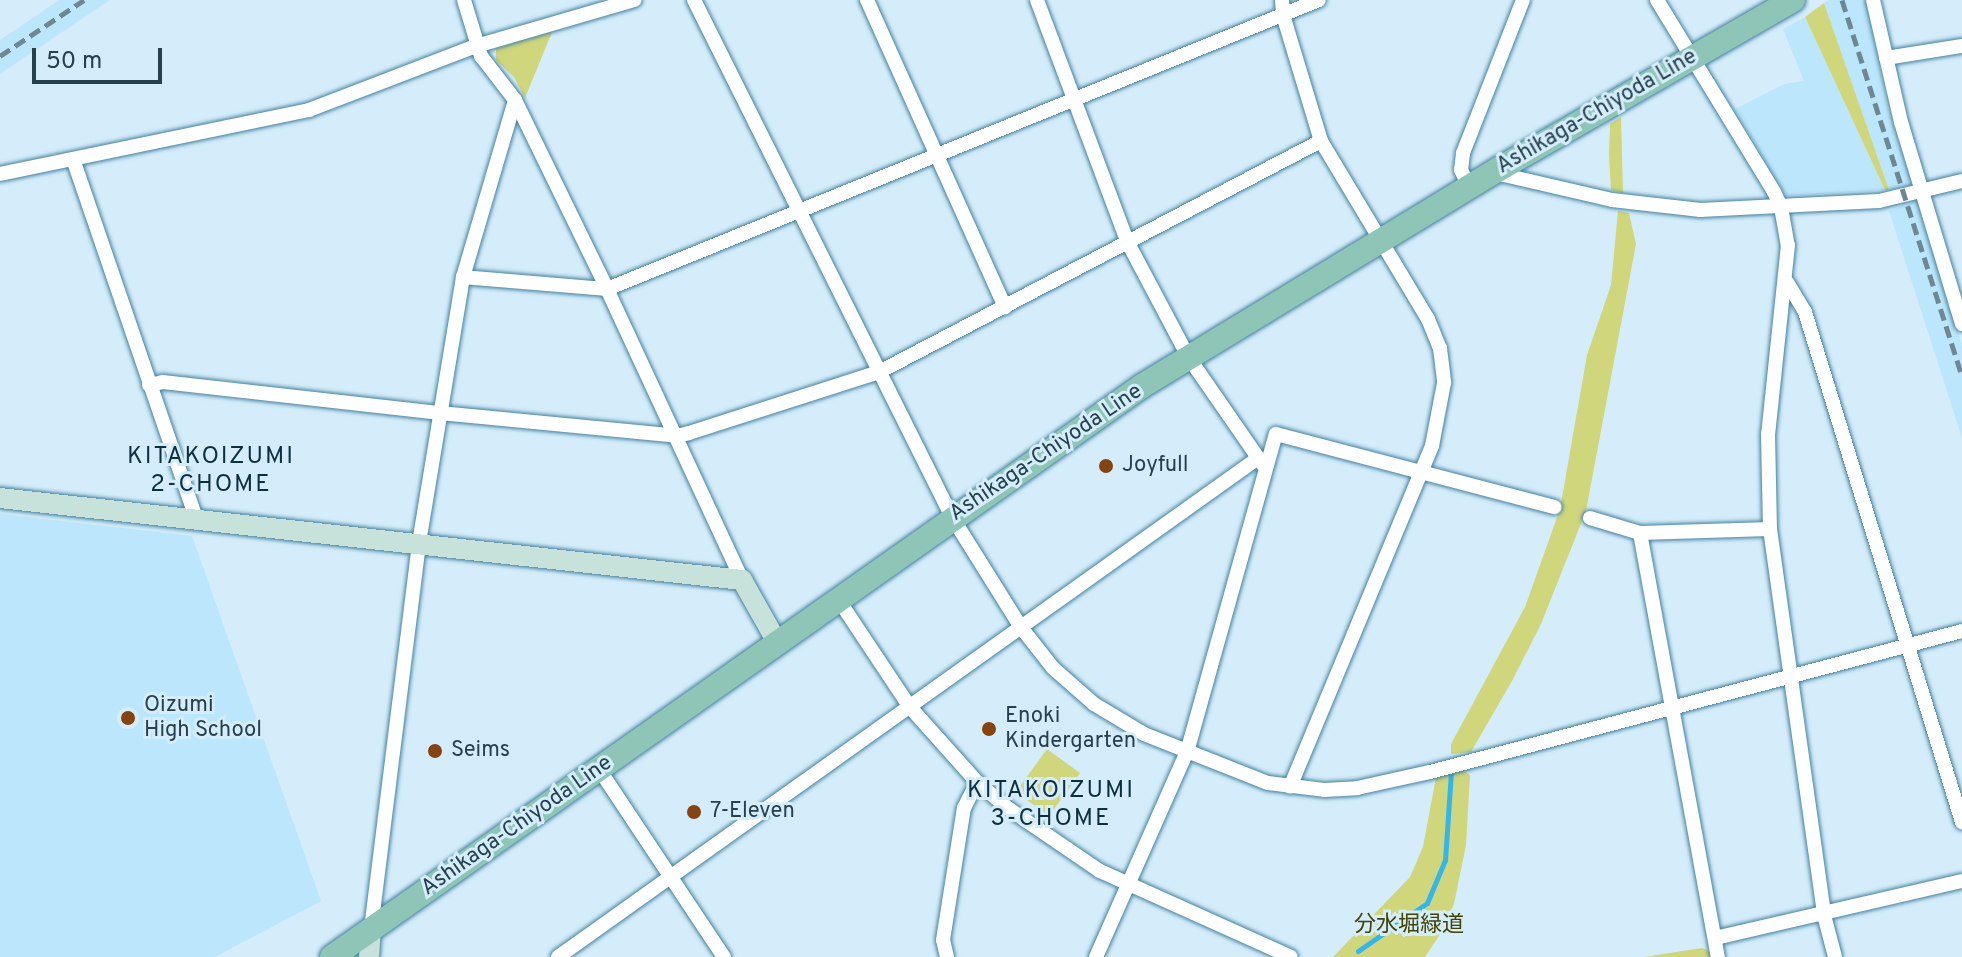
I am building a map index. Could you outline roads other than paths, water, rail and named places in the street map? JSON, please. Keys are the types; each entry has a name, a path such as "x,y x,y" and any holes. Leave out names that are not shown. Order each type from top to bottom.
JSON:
{"main road":[{"name":"Ashikaga-Chiyoda Line","path":"332,957 1070,434 1469,187 1793,0"}],"street":[{"path":"464,0 476,46 515,100 677,436 742,580 777,642"},
{"path":"0,174 309,110 476,46 634,0"},
{"path":"694,0 952,517 1020,626 1071,687 1119,721 1235,772 1290,787 1324,790 1387,782 1962,631"},
{"path":"867,0 1005,307"},
{"path":"1037,0 1128,243 1189,358 1262,463"},
{"path":"463,277 607,289 1076,98 1282,7 1319,0"},
{"path":"1469,187 1461,170 1463,153 1523,0"},
{"path":"1657,0 1781,207 1788,245 1787,282 1768,434 1770,529 1824,915 1835,957"},
{"path":"1873,0 1922,191 1962,324"},
{"path":"1282,7 1321,141 1428,319 1440,348 1444,383 1441,410 1420,473 1290,787"},
{"path":"1886,58 1962,46"},
{"path":"369,957 419,543 463,277 515,100"},
{"path":"149,385 163,382 677,436 879,372 1321,141"},
{"path":"73,159 197,521"},
{"path":"1499,169 1504,175 1524,181 1634,204 1700,210 1879,201 1962,181"},
{"path":"1787,282 1805,312 1962,822"},
{"path":"1096,957 1187,752 1262,463 1276,434 1555,507"},
{"path":"558,957 1020,626 1262,463"},
{"path":"0,498 742,580"},
{"path":"1590,518 1640,533 1770,529"},
{"path":"1640,533 1718,957"},
{"path":"838,599 909,706 977,782 1065,849 1129,884 1291,957"},
{"path":"599,769 724,957"},
{"path":"947,957 943,940 964,808 977,782"},
{"path":"1715,938 1962,881"}],"waterway":[{"path":"1358,951 1427,903 1445,860 1451,773"}],"railway":[{"path":"0,56 84,0"},
{"path":"1842,0 1962,375"}],"place":[{"name":"Joyfull","path":"1106,466"},
{"name":"Oizumi High School","path":"128,718"},
{"name":"Enoki Kindergarten","path":"989,729"},
{"name":"Seims","path":"435,751"},
{"name":"7-Eleven","path":"694,812"}],"district":[{"name":"KITAKOIZUMI 2-CHOME","path":"211,472"},
{"name":"KITAKOIZUMI 3-CHOME","path":"1051,806"}],"park label":[{"name":"分水堀緑道","path":"1409,926"}]}
